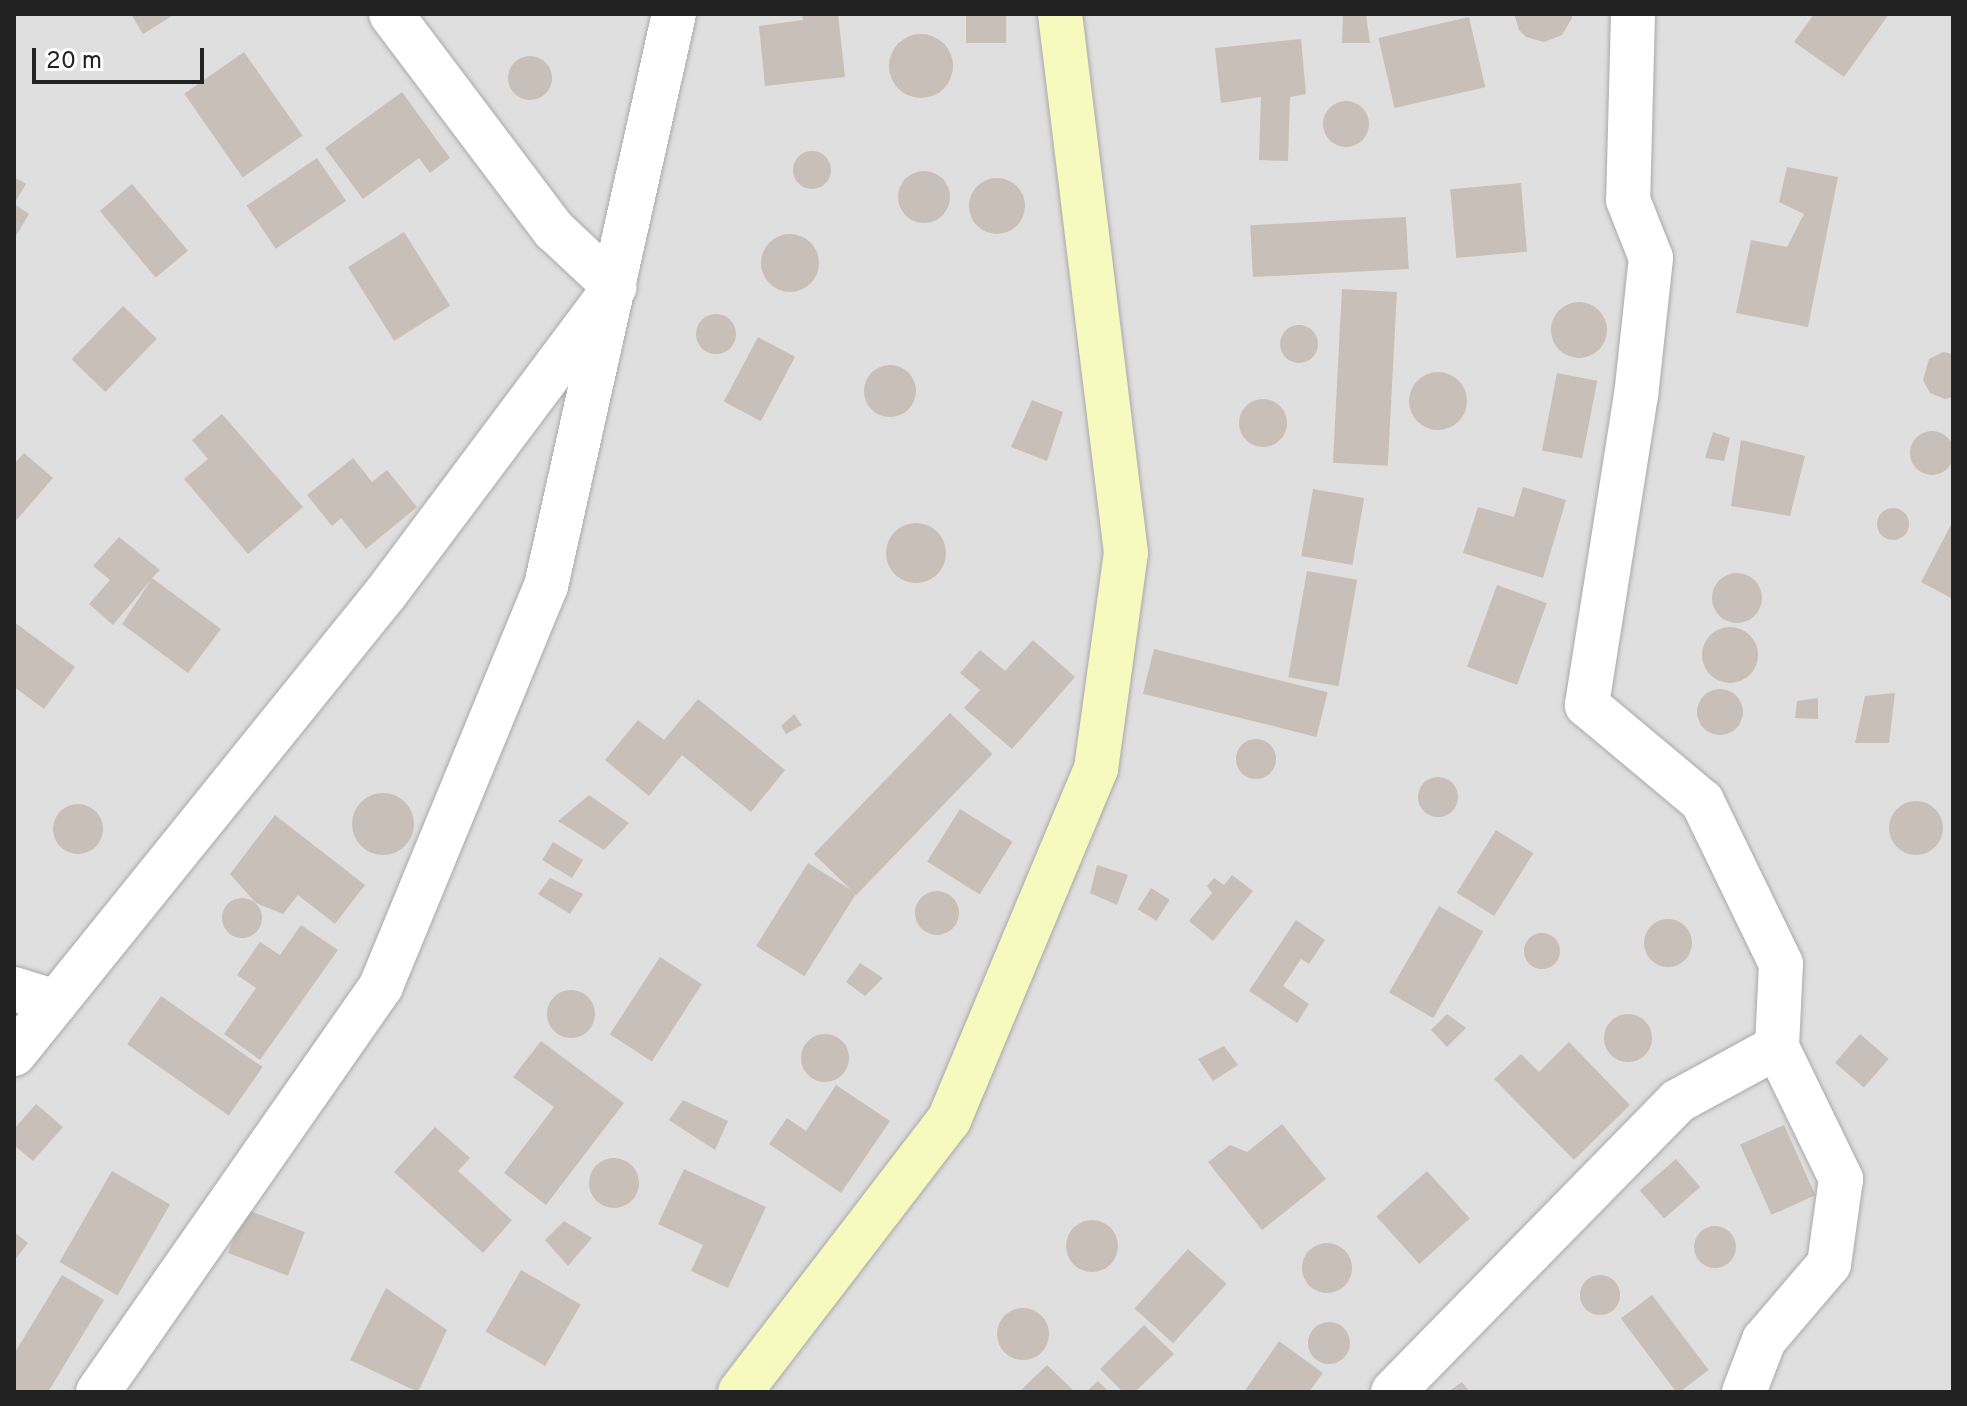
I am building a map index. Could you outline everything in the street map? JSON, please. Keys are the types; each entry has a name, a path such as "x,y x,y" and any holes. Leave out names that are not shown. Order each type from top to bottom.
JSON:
{"street":[{"path":"391,14 554,230 615,287"},
{"path":"98,1392 381,986 546,586 674,14"},
{"path":"740,1392 949,1120 1096,769 1126,553 1060,14"},
{"path":"1633,14 1628,200 1651,258 1636,395 1587,705 1702,801 1781,964 1777,1047 1841,1179 1829,1264 1764,1340 1744,1392"},
{"path":"14,1054 386,593 615,287"},
{"path":"14,989 56,1002"},
{"path":"1393,1392 1678,1101 1777,1047"}],"shaded area":[{"path":"14,14 1953,14 1953,1392 14,1392"}],"building":[{"path":"131,14 175,14 143,34"},
{"path":"802,14 838,14 845,77 765,86 759,26 803,20"},
{"path":"966,14 1006,14 1006,43 966,43"},
{"path":"1343,14 1366,14 1370,43 1342,43"},
{"path":"1514,14 1572,14 1572,18 1562,35 1544,42 1526,37 1519,30"},
{"path":"1814,14 1889,14 1844,77 1794,42"},
{"path":"1469,17 1485,87 1395,108 1378,38"},
{"path":"921,34 933,36 944,43 951,54 951,78 944,89 933,96 921,98 909,96 898,89 891,78 889,66 891,54 898,43 909,36"},
{"path":"1301,39 1306,94 1290,97 1288,161 1259,160 1261,97 1221,103 1215,48"},
{"path":"244,52 303,136 243,177 184,94"},
{"path":"530,56 546,62 552,78 546,94 530,100 514,94 508,78 514,62"},
{"path":"402,92 450,158 430,173 419,158 363,199 325,148"},
{"path":"1346,101 1362,108 1369,124 1362,140 1346,147 1330,140 1323,124 1330,108"},
{"path":"812,151 825,157 831,170 825,183 812,189 799,183 793,170 799,157"},
{"path":"317,158 346,201 276,249 247,206"},
{"path":"1787,167 1838,177 1808,327 1736,313 1751,240 1787,247 1804,214 1779,202"},
{"path":"924,171 943,178 950,197 943,216 924,223 905,216 898,197 905,178"},
{"path":"14,177 26,184 14,204"},
{"path":"997,178 1017,186 1025,206 1017,226 997,234 977,226 969,206 977,186"},
{"path":"1521,183 1527,252 1456,258 1450,189"},
{"path":"132,184 188,251 156,278 100,211"},
{"path":"14,204 29,214 14,239"},
{"path":"1406,217 1409,269 1253,277 1250,225"},
{"path":"404,232 450,306 394,341 348,267"},
{"path":"790,234 811,242 819,263 811,284 790,292 769,284 761,263 769,242"},
{"path":"1342,289 1397,292 1388,466 1333,463"},
{"path":"1579,302 1598,311 1607,330 1598,349 1579,358 1560,349 1551,330 1560,311"},
{"path":"123,306 157,339 105,392 72,359"},
{"path":"716,314 730,320 736,334 730,348 716,354 702,348 696,334 702,320"},
{"path":"1299,325 1312,331 1318,344 1312,357 1299,363 1286,357 1280,344 1286,331"},
{"path":"758,337 795,357 761,421 724,401"},
{"path":"1943,352 1953,354 1953,397 1945,399 1930,393 1923,380 1929,359"},
{"path":"890,365 908,373 916,391 908,409 890,417 872,409 864,391 872,373"},
{"path":"1438,372 1458,381 1467,401 1458,421 1438,430 1418,421 1409,401 1418,381"},
{"path":"1557,373 1597,381 1582,458 1542,451"},
{"path":"1263,399 1272,400 1280,406 1286,414 1286,432 1280,440 1272,446 1263,447 1254,446 1246,440 1240,432 1239,423 1240,414 1246,406 1254,400"},
{"path":"1032,400 1063,412 1047,461 1011,447"},
{"path":"222,414 303,507 248,554 184,479 208,459 192,440"},
{"path":"1932,431 1947,438 1954,453 1947,468 1932,475 1917,468 1910,453 1917,438"},
{"path":"1713,432 1730,438 1724,461 1705,458"},
{"path":"1741,440 1805,456 1790,516 1731,506"},
{"path":"24,453 53,478 14,523 14,464"},
{"path":"353,458 372,482 387,470 417,507 366,549 341,518 332,526 307,495"},
{"path":"1523,487 1566,500 1543,578 1463,553 1478,507 1514,517"},
{"path":"1313,489 1364,498 1352,565 1301,556"},
{"path":"1893,508 1904,513 1909,524 1904,535 1893,540 1882,535 1877,524 1882,513"},
{"path":"1953,521 1953,599 1921,582"},
{"path":"916,523 937,532 946,553 937,574 916,583 895,574 886,553 895,532"},
{"path":"119,537 160,570 152,578 221,629 188,673 122,624 151,580 113,625 89,604 110,580 93,566"},
{"path":"1307,571 1357,580 1338,686 1288,677"},
{"path":"1737,573 1755,580 1762,598 1755,616 1737,623 1719,616 1712,598 1719,580"},
{"path":"1497,585 1547,603 1517,685 1467,667"},
{"path":"14,622 75,667 44,709 14,687"},
{"path":"1730,627 1750,635 1758,655 1750,675 1730,683 1710,675 1702,655 1710,635"},
{"path":"1033,640 1075,677 1012,749 964,708 980,690 960,673 980,650 1005,671"},
{"path":"1154,649 1328,692 1317,737 1143,694"},
{"path":"1720,689 1737,695 1743,712 1737,729 1720,735 1703,729 1697,712 1703,695"},
{"path":"1895,693 1889,743 1855,743 1865,696"},
{"path":"1818,698 1818,719 1795,718 1797,701"},
{"path":"698,699 785,770 751,812 682,755 649,796 605,760 638,720 664,740"},
{"path":"950,713 992,754 856,895 814,854"},
{"path":"794,714 802,725 786,734 781,726"},
{"path":"1256,739 1270,745 1276,759 1270,773 1256,779 1242,773 1236,759 1242,745"},
{"path":"1438,777 1452,783 1458,797 1452,811 1438,817 1424,811 1418,797 1424,783"},
{"path":"383,793 395,795 405,802 412,812 412,836 405,846 395,853 383,855 371,853 361,846 354,836 352,824 354,812 361,802 371,795"},
{"path":"589,795 629,823 604,850 558,821"},
{"path":"1916,801 1935,809 1943,828 1935,847 1916,855 1897,847 1889,828 1897,809"},
{"path":"78,804 96,811 103,829 96,847 78,854 60,847 53,829 60,811"},
{"path":"960,809 1013,842 980,894 927,862"},
{"path":"275,815 365,885 335,924 298,895 283,914 256,903 230,874"},
{"path":"1496,830 1533,853 1494,916 1457,893"},
{"path":"553,842 583,860 572,878 542,860"},
{"path":"808,863 856,893 804,976 756,946"},
{"path":"1097,865 1128,875 1117,905 1090,893"},
{"path":"1232,875 1253,891 1213,941 1189,921 1212,893 1207,886 1214,878 1224,885"},
{"path":"550,878 583,894 570,914 538,894"},
{"path":"1151,888 1170,900 1156,921 1138,909"},
{"path":"937,891 953,897 959,913 953,929 937,935 921,929 915,913 921,897"},
{"path":"242,898 256,904 262,918 256,932 242,938 228,932 222,918 228,904"},
{"path":"1439,906 1483,932 1433,1018 1389,993"},
{"path":"1668,919 1685,926 1692,943 1685,960 1668,967 1651,960 1644,943 1651,926"},
{"path":"1296,920 1325,940 1309,964 1301,959 1283,986 1309,1004 1297,1023 1249,991"},
{"path":"301,925 338,950 260,1060 224,1034 256,988 237,975 260,942 280,955"},
{"path":"1542,933 1555,938 1560,951 1555,964 1542,969 1529,964 1524,951 1529,938"},
{"path":"660,957 702,984 652,1061 610,1034"},
{"path":"860,963 883,978 865,996 846,982"},
{"path":"571,990 588,997 595,1014 588,1031 571,1038 554,1031 547,1014 554,997"},
{"path":"161,996 263,1067 229,1115 127,1044"},
{"path":"1447,1014 1466,1028 1447,1047 1431,1030"},
{"path":"1628,1014 1637,1015 1645,1021 1651,1029 1651,1047 1645,1055 1637,1061 1628,1062 1619,1061 1611,1055 1605,1047 1604,1038 1605,1029 1611,1021 1619,1015"},
{"path":"825,1034 842,1041 849,1058 842,1075 825,1082 808,1075 801,1058 808,1041"},
{"path":"1860,1034 1889,1059 1864,1088 1835,1063"},
{"path":"541,1041 624,1103 546,1205 504,1173 554,1107 513,1077"},
{"path":"1569,1042 1630,1105 1574,1160 1494,1079 1521,1054 1539,1072"},
{"path":"1224,1046 1238,1065 1213,1081 1198,1059"},
{"path":"836,1085 890,1121 841,1193 769,1144 787,1118 806,1131"},
{"path":"683,1100 728,1121 715,1150 669,1120"},
{"path":"36,1104 63,1127 33,1161 14,1145 14,1129"},
{"path":"1282,1124 1326,1179 1262,1230 1208,1162 1230,1145 1247,1152"},
{"path":"1784,1125 1815,1195 1771,1215 1740,1145"},
{"path":"435,1127 470,1158 458,1171 512,1220 483,1253 394,1172"},
{"path":"614,1158 632,1165 639,1183 632,1201 614,1208 596,1201 589,1183 596,1165"},
{"path":"1676,1159 1700,1187 1664,1218 1640,1190"},
{"path":"684,1169 766,1207 728,1288 691,1271 703,1245 658,1224"},
{"path":"112,1171 170,1204 118,1295 60,1262"},
{"path":"1427,1171 1470,1219 1419,1264 1376,1217"},
{"path":"245,1209 305,1232 288,1276 228,1253"},
{"path":"1092,1220 1110,1228 1118,1246 1110,1264 1092,1272 1074,1264 1066,1246 1074,1228"},
{"path":"564,1221 592,1238 568,1266 545,1240"},
{"path":"1715,1226 1730,1232 1736,1247 1730,1262 1715,1268 1700,1262 1694,1247 1700,1232"},
{"path":"14,1232 28,1243 14,1261"},
{"path":"1327,1243 1345,1250 1352,1268 1345,1286 1327,1293 1309,1286 1302,1268 1309,1250"},
{"path":"1188,1249 1227,1284 1173,1343 1134,1308"},
{"path":"521,1270 581,1304 545,1366 486,1331"},
{"path":"62,1275 104,1300 48,1392 14,1392 14,1354"},
{"path":"1600,1275 1614,1281 1620,1295 1614,1309 1600,1315 1586,1309 1580,1295 1586,1281"},
{"path":"386,1288 447,1330 418,1392 350,1360"},
{"path":"1652,1295 1709,1370 1676,1392 1621,1318"},
{"path":"1023,1308 1041,1316 1049,1334 1041,1352 1023,1360 1005,1352 997,1334 1005,1316"},
{"path":"1329,1322 1344,1328 1350,1343 1344,1358 1329,1364 1314,1358 1308,1343 1314,1328"},
{"path":"1144,1325 1174,1354 1135,1392 1123,1392 1100,1369"},
{"path":"1279,1341 1323,1373 1309,1392 1244,1392"},
{"path":"1047,1365 1075,1392 1019,1392"},
{"path":"1098,1381 1109,1392 1086,1392"},
{"path":"1462,1382 1470,1392 1448,1392"}]}
